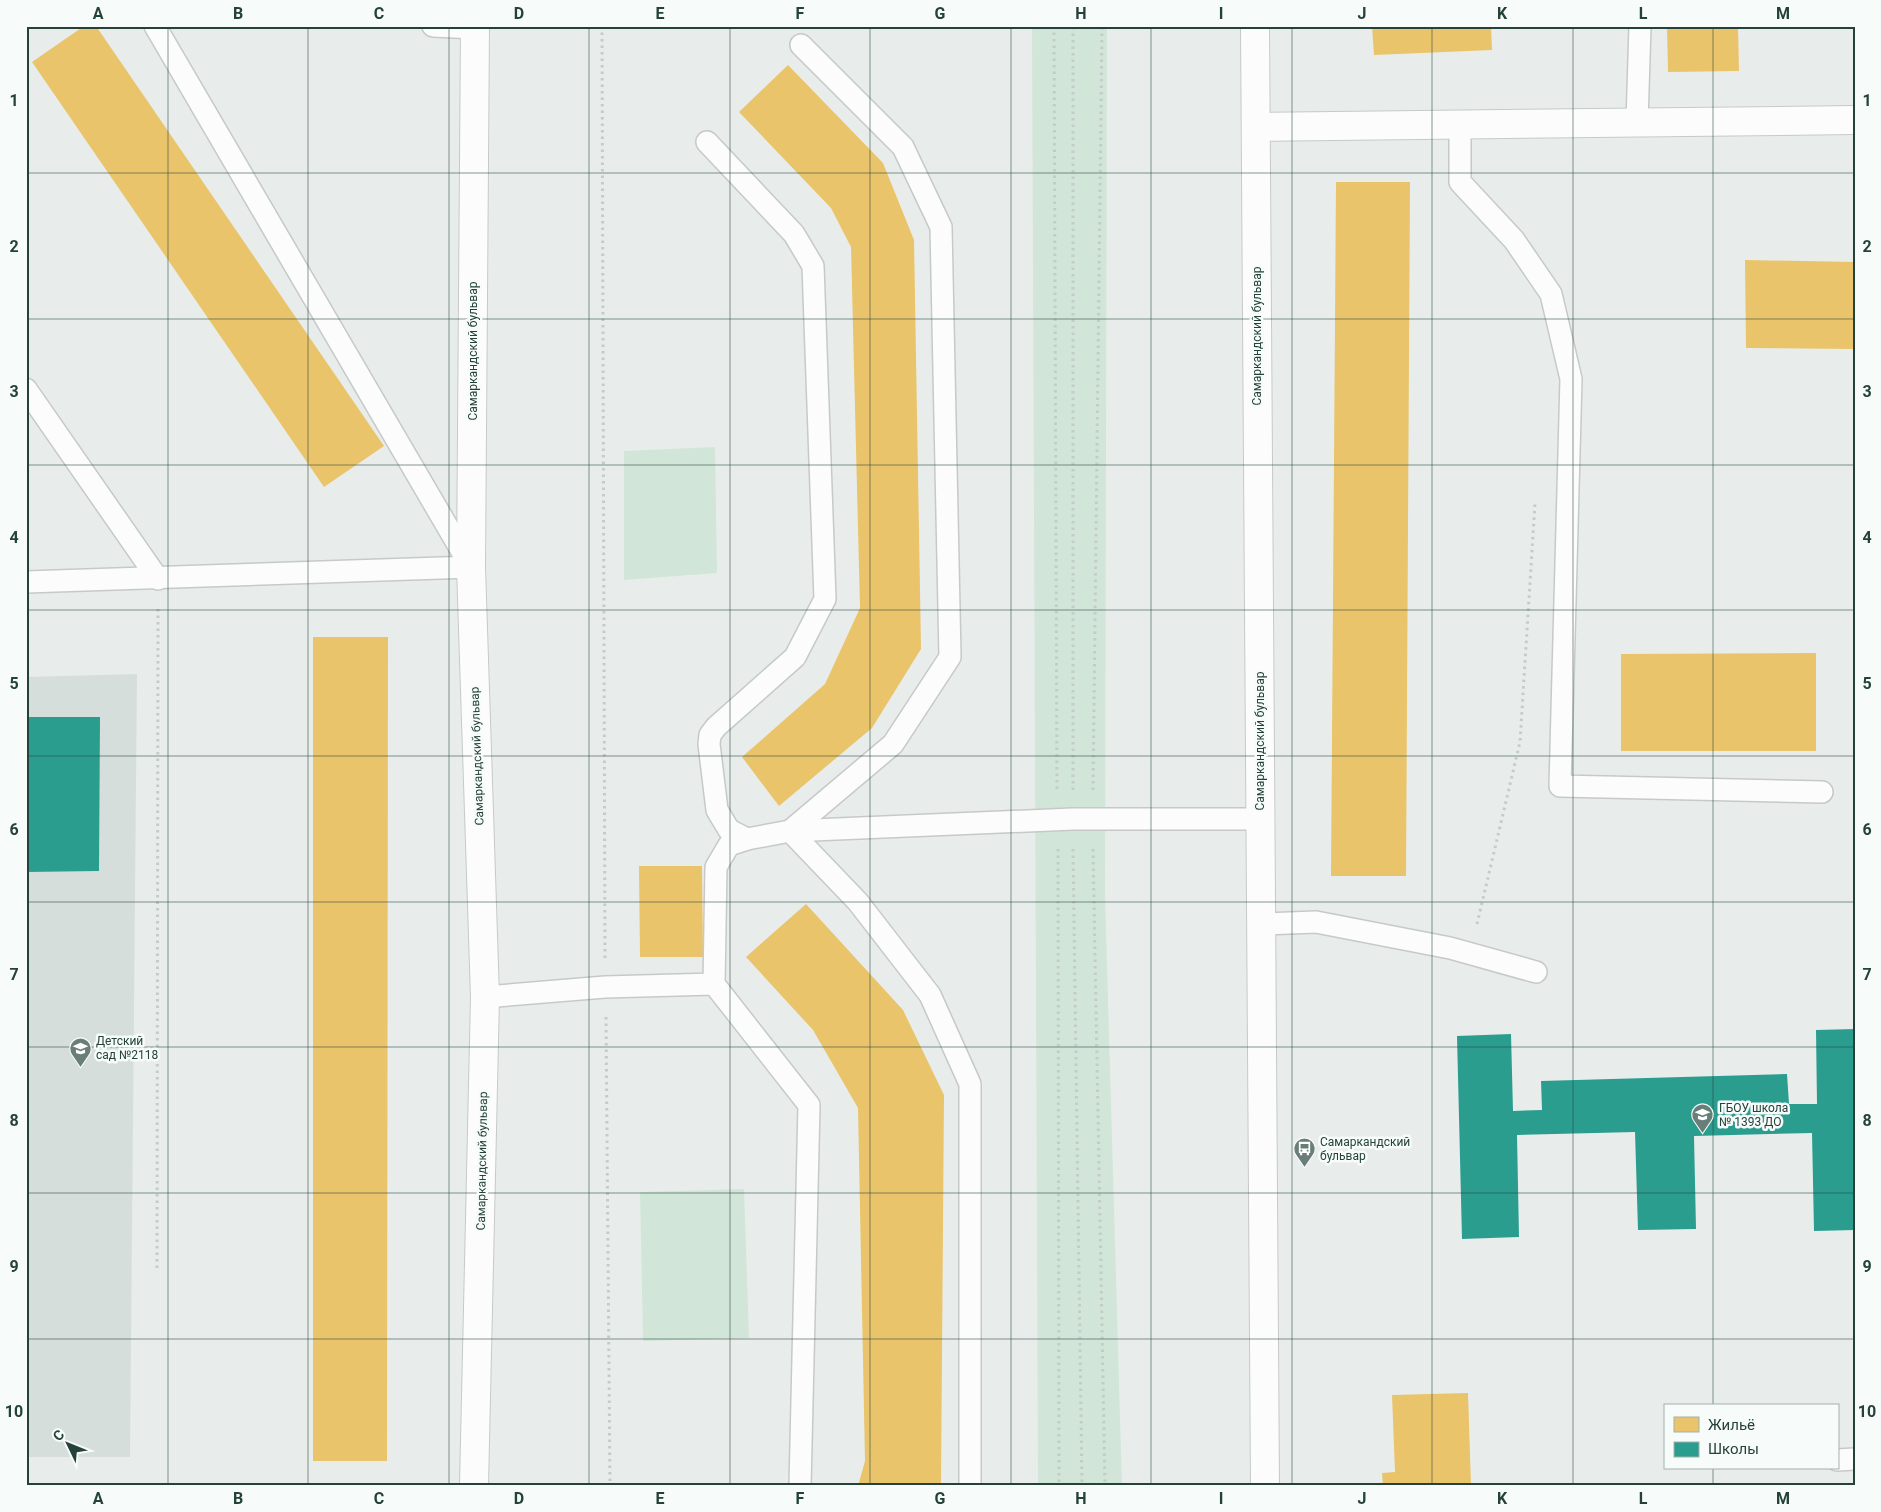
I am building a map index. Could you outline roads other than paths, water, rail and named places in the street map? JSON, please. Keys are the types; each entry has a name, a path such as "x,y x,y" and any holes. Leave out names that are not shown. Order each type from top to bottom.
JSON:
{"street":[{"name":"Самаркандский бульвар","path":"1255,26 1265,1486"},
{"name":"Самаркандский бульвар","path":"474,1486 485,997 471,567 475,27"},
{"path":"1256,127 1855,120"}],"lane":[{"path":"26,582 471,567 155,26"},
{"path":"433,26 475,27"},
{"path":"1637,122 1640,26"},
{"path":"790,831 893,744 950,657 942,227 903,147 801,45"},
{"path":"1460,124 1460,182 1514,240 1551,294 1571,380 1560,786 1822,792"},
{"path":"707,142 794,234 814,266 824,599 795,657 710,734 709,744 717,810 729,830 747,838"},
{"path":"26,389 158,579"},
{"path":"800,1486 809,1105 714,984 716,867 729,845 747,838 790,831 1074,820 1260,819"},
{"path":"790,831 858,902 930,995 970,1084 970,1486"},
{"path":"1261,924 1316,922 1450,948 1536,972"},
{"path":"485,997 605,987 714,984"},
{"path":"1838,1460 1855,1459"}],"place":[{"name":"Детский сад №2118","path":"80,1067"},
{"name":"ГБОУ школа № 1393 ДО","path":"1703,1134"},
{"name":"Самаркандский бульвар","path":"1304,1168"}]}
